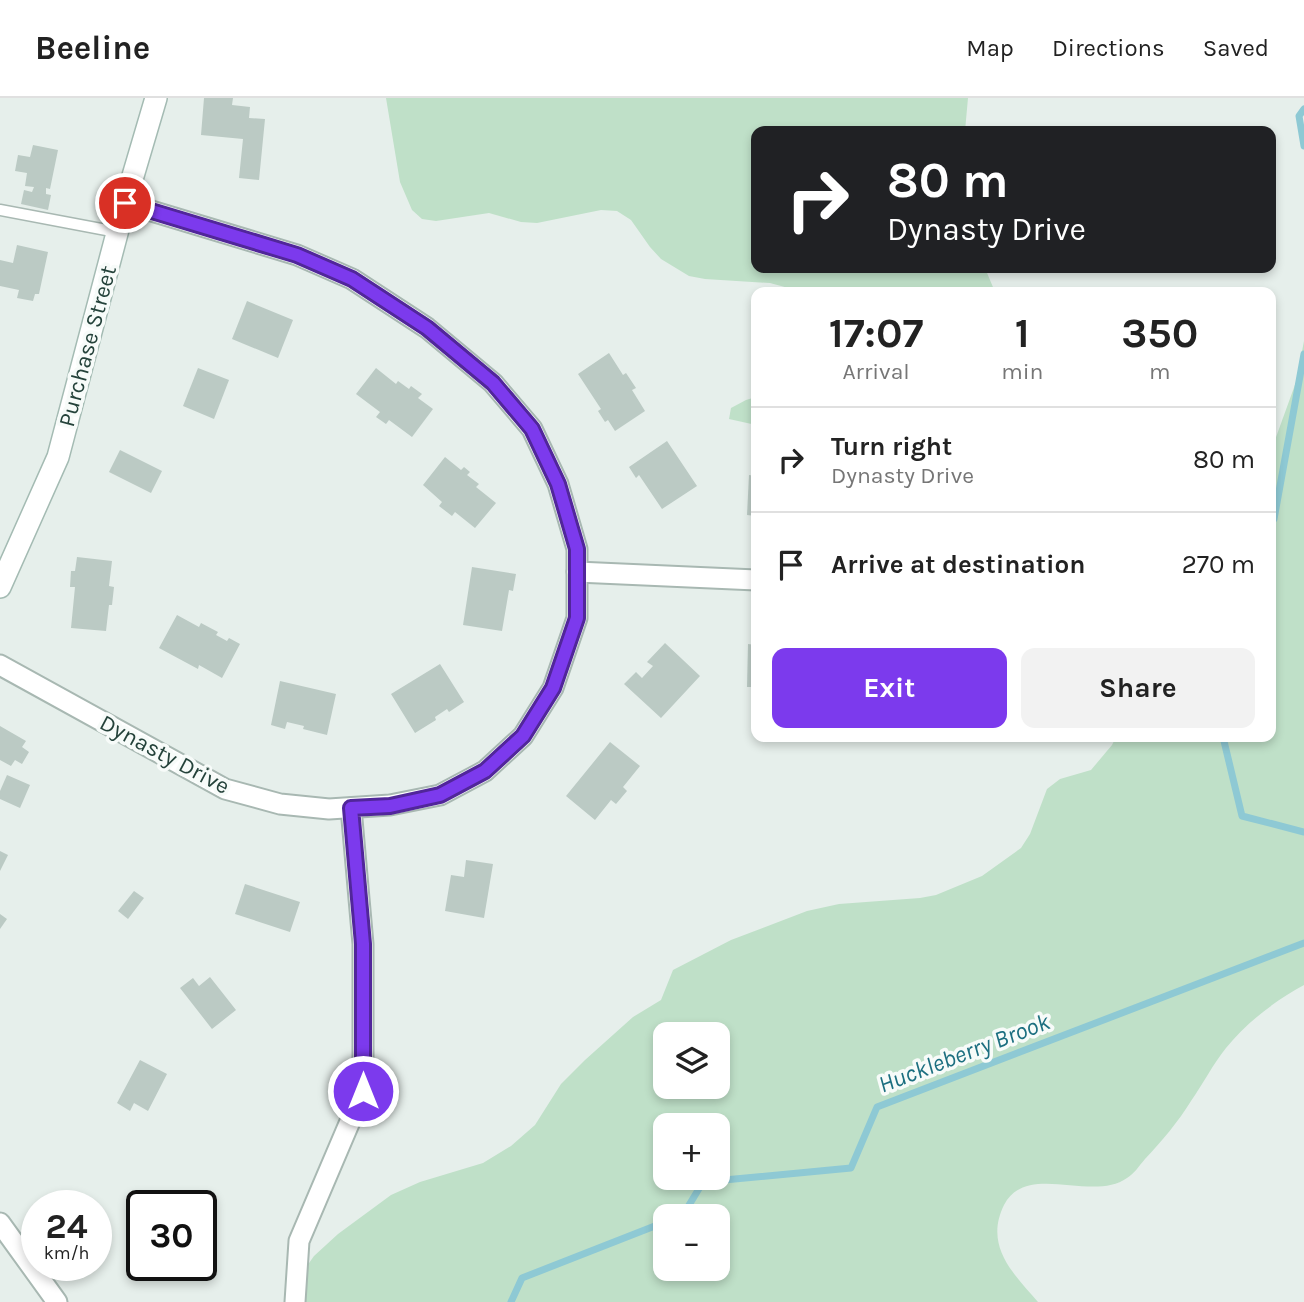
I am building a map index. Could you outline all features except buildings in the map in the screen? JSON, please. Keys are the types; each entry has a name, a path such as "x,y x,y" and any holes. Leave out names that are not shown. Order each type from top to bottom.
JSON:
{"main road":[{"name":"Purchase Street","path":"0,587 58,457 117,232 156,98"}],"street":[{"name":"Dynasty Drive","path":"0,665 225,789 280,804 329,809 390,806 440,795 485,771 523,736 553,688 577,618 577,549 558,484 532,429 493,383 436,336 352,279 297,255 125,203"},
{"path":"577,572 751,580"},
{"path":"295,1302 299,1241 363,1091 363,944 351,808"},
{"path":"0,1223 57,1302"}],"lane":[{"path":"0,210 117,232"}],"green space":[{"path":"386,98 968,98 965,126 751,126 751,273 987,273 993,287 785,287 770,283 705,279 689,276 661,259 631,220 617,211 601,210 537,223 521,222 489,213 436,221 422,219 412,210 400,182"},
{"path":"1304,341 1304,985 1262,1013 1234,1039 1175,1124 1130,1176 1113,1185 1096,1187 1044,1184 1028,1186 1014,1192 1004,1205 999,1220 999,1246 1011,1269 1038,1302 301,1302 295,1283 314,1256 338,1234 391,1195 420,1182 483,1163 511,1146 535,1125 561,1084 585,1060 633,1017 661,1000 673,970 731,940 807,911 839,904 936,895 982,876 1021,848 1030,834 1047,789 1060,779 1091,770 1114,742 1276,742 1276,437 1296,382"},
{"path":"751,398 751,424 729,419 731,408"}],"waterway":[{"name":"Huckleberry Brook","path":"1304,109 1299,116 1304,146"},
{"name":"Huckleberry Brook","path":"1276,508 1304,354"},
{"name":"Huckleberry Brook","path":"1224,742 1242,816 1304,832"},
{"name":"Huckleberry Brook","path":"690,1204 703,1182 851,1168 877,1107 1304,943"},
{"name":"Huckleberry Brook","path":"511,1302 522,1278 653,1227"}],"route":[{"path":"125,203 297,255 352,279 427,328 493,383 532,429 558,484 577,549 577,618 553,688 523,736 485,771 440,795 390,806 351,808 363,944 363,1091"}]}
